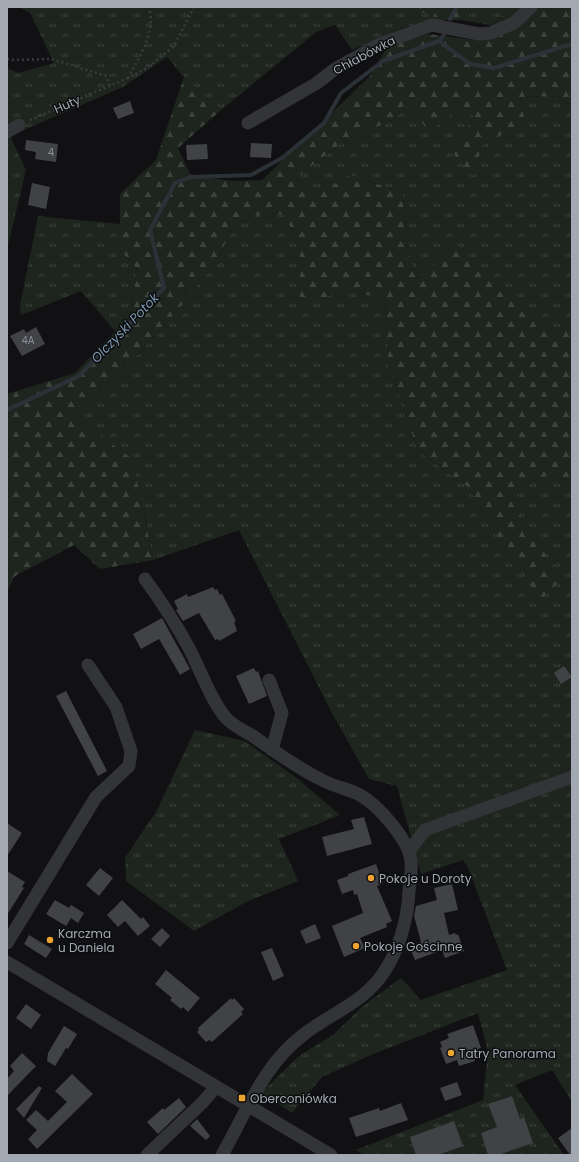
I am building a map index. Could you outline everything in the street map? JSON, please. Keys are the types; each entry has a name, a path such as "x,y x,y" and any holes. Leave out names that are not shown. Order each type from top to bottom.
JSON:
{"street":[{"name":"Chłabówka","path":"248,123 317,83 335,69 380,44 432,25 479,34 491,33 514,23 531,7"},
{"path":"7,132 19,125"},
{"path":"145,579 164,606 188,647 220,709 228,719 272,750 325,781 359,794 372,802 382,812 409,850 411,861 409,898 399,939 384,972 365,994 303,1034 285,1051 260,1082 240,1124 222,1155"},
{"path":"7,943 96,797 129,766 131,751 116,707 88,665"},
{"path":"269,680 282,713 272,750"},
{"path":"409,850 425,830 572,777"},
{"path":"7,962 332,1155"},
{"path":"147,1155 202,1103 216,1087"}],"path":[{"path":"128,78 148,40 152,24 149,7"},
{"name":"Huty","path":"19,125 128,78 147,68 174,46 194,7"},
{"path":"7,59 51,59 106,76 110,86"}],"green space":[{"path":"18,7 437,7 432,20 403,28 352,50 335,25 316,32 220,111 184,77 167,57 123,87 10,136 26,170 7,250 7,68 18,73 54,63 30,13"},
{"path":"437,7 467,7 460,20 432,20"},
{"path":"467,7 513,7 491,25 460,20"},
{"path":"513,7 572,7 572,105 558,96 521,97 525,123 482,145 473,176 451,151 475,117 462,106 429,132 406,102 394,120 345,140 296,178 318,193 350,175 402,192 408,250 417,280 457,245 549,333 572,321 572,481 545,476 505,492 561,580 541,599 511,557 468,487 418,451 388,363 385,298 342,291 300,307 300,244 283,214 255,216 234,225 220,254 183,304 127,366 71,413 131,458 143,506 153,560 100,569 74,545 15,576 7,591 7,394 75,373 130,316 137,269 120,250 120,194 156,160 184,77 220,111 178,148 191,176 233,181 262,180 369,77 388,46 428,34 474,40"},
{"path":"558,96 572,105 572,321 549,334 517,303 417,280 408,250 402,192 350,175 318,193 296,178 345,140 394,120 406,102 462,106 475,117 451,151 482,145 525,123 521,97"},
{"path":"283,214 300,244 300,306 342,291 385,298 388,363 418,451 468,487 511,557 539,544 505,492 545,476 572,481 572,1102 552,1070 515,1085 564,1155 364,1155 356,1150 483,1100 488,1052 478,1013 371,1055 322,1077 292,1113 261,1093 299,1056 333,1035 363,1006 401,978 421,1000 507,970 467,865 463,860 421,874 397,786 369,779 332,713 239,530 153,560 144,510 71,413 127,366 183,304 220,254 234,225 255,216"},
{"path":"38,216 120,224 120,250 137,269 130,316 115,331 81,291 21,315 20,305"},
{"path":"195,730 245,741 298,779 340,815 279,839 298,881 246,902 194,931 126,881 125,858 157,810"}],"building":[{"path":"130,101 134,113 118,119 113,108"},
{"path":"26,140 58,144 56,162 35,159 36,152 25,150"},
{"path":"251,143 272,144 271,158 250,157"},
{"path":"207,144 208,159 187,160 186,145"},
{"path":"32,183 50,187 46,209 28,205"},
{"path":"36,327 45,344 22,356 10,336 24,329 26,333"},
{"path":"213,587 215,590 217,589 220,595 222,594 236,621 234,622 237,631 219,641 218,639 215,640 199,613 183,621 176,610 178,609 174,601 187,594 188,597"},
{"path":"162,618 190,669 180,675 159,639 141,649 133,634"},
{"path":"564,666 572,677 561,684 554,673"},
{"path":"254,668 256,672 258,671 267,696 249,704 236,676"},
{"path":"66,691 107,771 98,776 56,696"},
{"path":"364,817 372,844 327,856 322,837 354,829 351,820"},
{"path":"7,823 22,833 7,856"},
{"path":"376,864 383,884 377,886 392,921 386,924 387,927 360,938 365,948 344,957 332,926 363,913 357,894 354,895 353,890 342,894 337,880 348,876 348,874"},
{"path":"100,868 113,878 99,896 86,885"},
{"path":"7,871 25,882 22,887 24,888 7,915"},
{"path":"452,884 458,910 444,913 449,935 455,933 456,935 458,934 464,951 445,958 442,950 415,960 409,946 421,942 414,916 416,906 437,900 434,888"},
{"path":"55,900 69,908 71,905 84,913 78,923 71,918 66,926 46,914"},
{"path":"122,900 141,919 143,917 150,926 138,936 125,921 118,927 107,915"},
{"path":"315,924 321,938 306,944 300,931"},
{"path":"162,928 170,936 160,947 151,939"},
{"path":"29,935 52,949 46,958 24,944"},
{"path":"272,948 284,976 273,981 261,952"},
{"path":"166,970 200,998 188,1012 183,1007 181,1009 170,1000 172,998 155,984"},
{"path":"231,998 232,1000 234,998 244,1009 241,1012 243,1014 212,1042 209,1040 206,1042 197,1032 199,1030 198,1028"},
{"path":"26,1004 41,1015 31,1029 16,1018"},
{"path":"473,1025 481,1048 478,1049 480,1056 474,1058 475,1061 459,1066 457,1060 446,1064 440,1048 442,1047 440,1042 449,1038 447,1034"},
{"path":"64,1026 77,1034 55,1066 47,1061 48,1053"},
{"path":"22,1053 36,1066 7,1096 7,1079 14,1071 10,1066"},
{"path":"72,1074 93,1094 37,1149 28,1139 37,1130 26,1120 36,1110 48,1121 67,1102 55,1091"},
{"path":"457,1082 462,1095 445,1101 440,1088"},
{"path":"39,1086 42,1088 24,1118 16,1109"},
{"path":"512,1096 520,1119 524,1117 533,1143 498,1155 488,1155 481,1133 497,1127 488,1104"},
{"path":"179,1098 186,1107 158,1134 147,1122 163,1108 164,1110"},
{"path":"401,1103 408,1120 356,1137 349,1118 379,1108 380,1111"},
{"path":"197,1119 210,1136 206,1140 190,1126"},
{"path":"454,1121 463,1146 438,1155 416,1155 410,1137"},
{"path":"572,1128 572,1155 570,1155 558,1138"}],"waterway":[{"path":"450,19 457,7"},
{"name":"Olczyski Potok","path":"439,41 444,35"},
{"name":"Olczyski Potok","path":"7,410 79,376 164,288 150,230 175,183 191,177 251,175 282,158 324,123 341,93 383,61 439,41 470,64 494,68 572,44"}],"place":[{"name":"Pokoje u Doroty","path":"371,878"},
{"name":"Karczma u Daniela","path":"50,940"},
{"name":"Pokoje Gościnne","path":"356,946"},
{"name":"Tatry Panorama","path":"451,1053"},
{"name":"Oberconiówka","path":"242,1098"}]}
